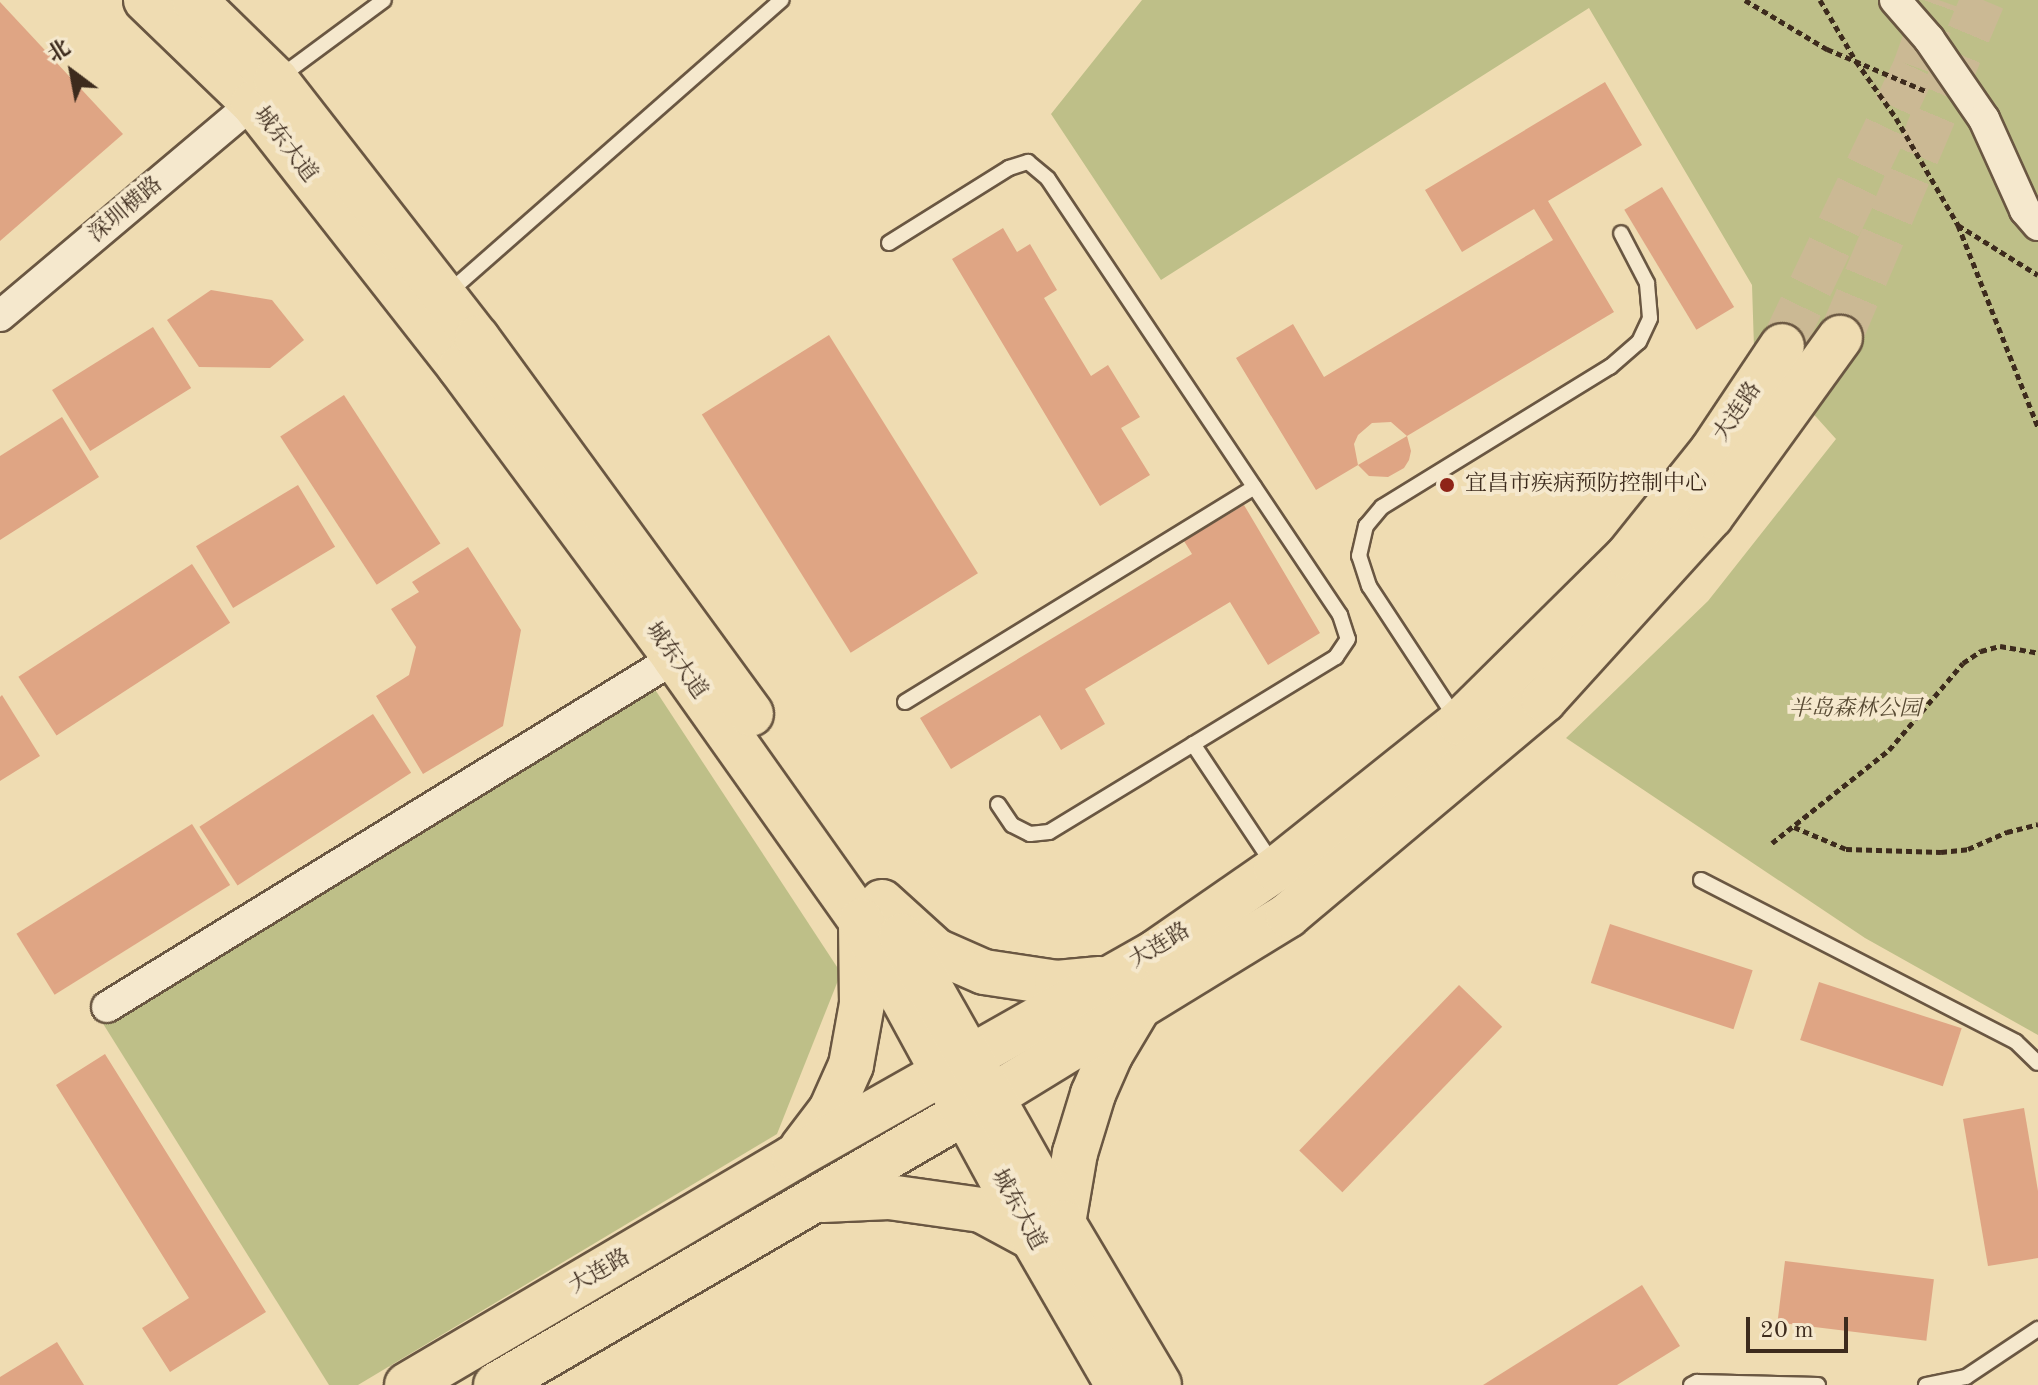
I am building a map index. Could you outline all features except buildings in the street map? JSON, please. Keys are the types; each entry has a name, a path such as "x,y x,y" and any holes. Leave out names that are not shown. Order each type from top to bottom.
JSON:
{"main road":[{"name":"城东大道","path":"146,0 264,92 445,296 698,637 871,912 1048,1230 1118,1385"},
{"name":"城东大道","path":"194,0 675,658 871,912"},
{"name":"大连路","path":"1469,738 1544,700 1711,516 1840,338"},
{"name":"大连路","path":"496,1385 978,1104 1124,990 1288,887 1469,738 1627,557 1712,451 1782,346"},
{"path":"794,1157 831,1110 851,1065 862,1004 871,912 936,951 984,972 1124,990 1110,1055 1093,1094 1048,1230 981,1210 889,1197 816,1200"},
{"name":"大连路","path":"407,1385 794,1157 957,1067 1124,990"},
{"name":"城东大道","path":"1048,1230 1159,1385"}],"street":[{"path":"1895,0 1929,39 1984,119 2025,210 2038,225"},
{"name":"深圳横路","path":"0,316 264,92"},
{"path":"107,1007 675,658"}],"lane":[{"path":"264,92 384,0"},
{"path":"445,296 781,0"},
{"path":"889,243 1009,168 1028,162 1048,179 1340,615 1348,639 1336,657 1049,832 1030,834 1012,825 998,804"},
{"path":"1469,738 1369,586 1359,556 1366,526 1382,507 1610,367 1639,342 1650,318 1647,283 1621,233"},
{"path":"905,702 1254,487"},
{"path":"1193,744 1288,887"},
{"path":"1701,880 2016,1042 2038,1063"},
{"path":"1926,1385 1966,1377 2038,1329"},
{"path":"1691,1385 1697,1382 1818,1385"}],"path":[{"path":"1745,0 1827,49 1928,92"},
{"path":"1820,0 1856,61 1896,118 1958,225 2038,427"},
{"path":"1958,225 2038,275"},
{"path":"1772,843 1889,750 1963,663 1981,651 2000,646 2038,653"},
{"path":"1793,827 1846,849 1941,852 1968,849 2007,832 2038,824"}],"green space":[{"name":"半岛森林公园","path":"1142,0 2038,0 2038,1035 1865,938 1566,738 1708,601 1836,439 1754,348 1752,285 1589,8 1161,280 1051,114"},
{"path":"637,662 841,973 777,1134 358,1385 329,1385 92,1006"}],"tunnel":[{"path":"1782,346 1915,67 1939,0"},
{"path":"1840,338 1983,0"}],"place":[{"name":"宜昌市疾病预防控制中心","path":"1447,485"}]}
